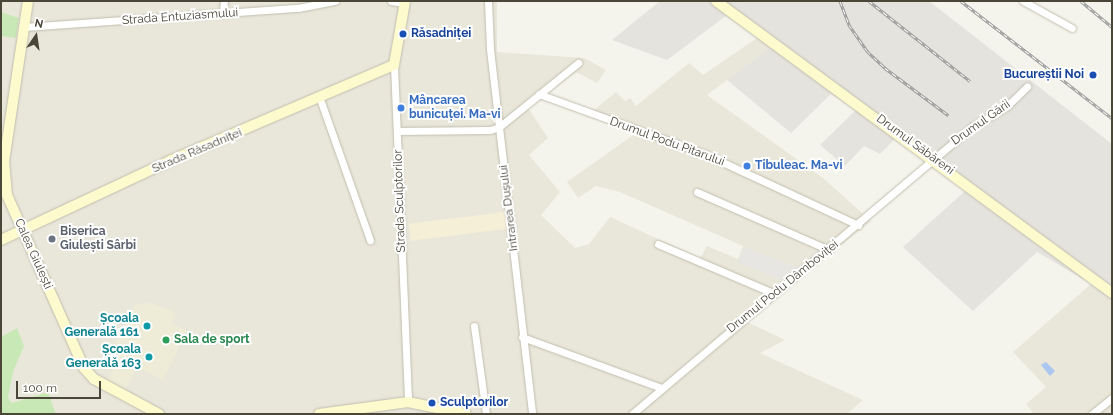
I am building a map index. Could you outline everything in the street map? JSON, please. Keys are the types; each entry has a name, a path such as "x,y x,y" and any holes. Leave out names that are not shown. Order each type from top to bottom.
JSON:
{"main road":[{"name":"Calea Giulești","path":"28,1 4,174 7,194 84,368 94,379 159,414"},
{"name":"Drumul Săbăreni","path":"716,1 934,158 1112,292"},
{"name":"Strada Sculptorilor","path":"394,65 404,2"},
{"name":"Strada Răsadniței","path":"1,240 172,160 320,99 394,65"},
{"path":"318,414 408,402 466,414"}],"street":[{"path":"223,14 224,1"},
{"name":"Strada Entuziasmului","path":"24,27 298,8 335,1"},
{"path":"391,1 404,2"},
{"name":"Intrarea Dușului","path":"488,1 490,49 532,414"},
{"path":"1022,1 1072,28"},
{"path":"397,131 490,130 499,127 578,63"},
{"name":"Strada Sculptorilor","path":"394,65 408,402"},
{"name":"Drumul Gării","path":"934,158 972,127 1007,106 1027,87"},
{"name":"Drumul Podu Pitarului","path":"539,94 705,154 858,225"},
{"path":"320,99 370,240"},
{"name":"Drumul Podu Dâmboviței","path":"632,414 773,294 829,250 934,158"},
{"path":"697,192 829,250"},
{"path":"658,244 773,294"},
{"path":"474,326 486,414"},
{"path":"522,337 661,388"},
{"path":"1092,414 1112,398"}],"shaded area":[{"path":"1,1 497,1 497,52 584,58 606,70 597,83 576,72 528,108 548,138 529,155 560,192 541,215 575,248 589,244 610,217 700,258 707,246 738,259 743,246 620,192 596,186 578,198 567,182 636,133 588,115 616,92 625,101 630,98 636,106 689,63 703,75 757,38 771,47 707,95 823,178 871,221 747,322 785,340 760,353 863,400 847,414 56,414 48,392 12,403 8,398 13,372 24,346 17,329 1,337 1,36 16,38 19,18 1,12"},
{"path":"660,1 929,1 1112,144 1112,302 1091,284 1037,252 973,311 903,247 965,191 896,138 880,154 864,146 845,166 820,145 856,110 831,94 791,133 727,80 771,47 726,16 667,60 612,40"},
{"path":"505,212 507,229 411,241 409,224"},
{"path":"744,247 798,268 784,281 738,262"},
{"path":"1091,284 1112,302 1112,414 1034,414 1026,404 1046,387 1013,352"},
{"path":"151,303 172,311 175,314 171,323 187,331 163,380 137,367 125,391 107,381 118,359 116,343 135,305"}],"green space":[{"path":"1,12 19,18 16,38 1,36"},
{"path":"17,328 24,346 13,372 8,398 12,403 48,392 56,414 1,414 1,337"}],"water":[{"path":"1046,362 1055,371 1050,376 1041,365"}],"railway":[{"path":"840,1 849,25 867,51 885,68 948,115"},
{"path":"869,1 970,81"},
{"path":"961,1 1112,118"},
{"path":"1081,1 1112,27"}],"place":[{"name":"Răsadniței","path":"403,34"},
{"name":"Bucureștii Noi","path":"1093,75"},
{"name":"Mâncarea bunicuței. Ma-vi","path":"401,108"},
{"name":"Tibuleac. Ma-vi","path":"747,166"},
{"name":"Biserica Giulești Sârbi","path":"52,239"},
{"name":"Școala Generală 161","path":"147,326"},
{"name":"Sala de sport","path":"166,340"},
{"name":"Școala Generală 163","path":"149,357"},
{"name":"Sculptorilor","path":"432,403"}]}
